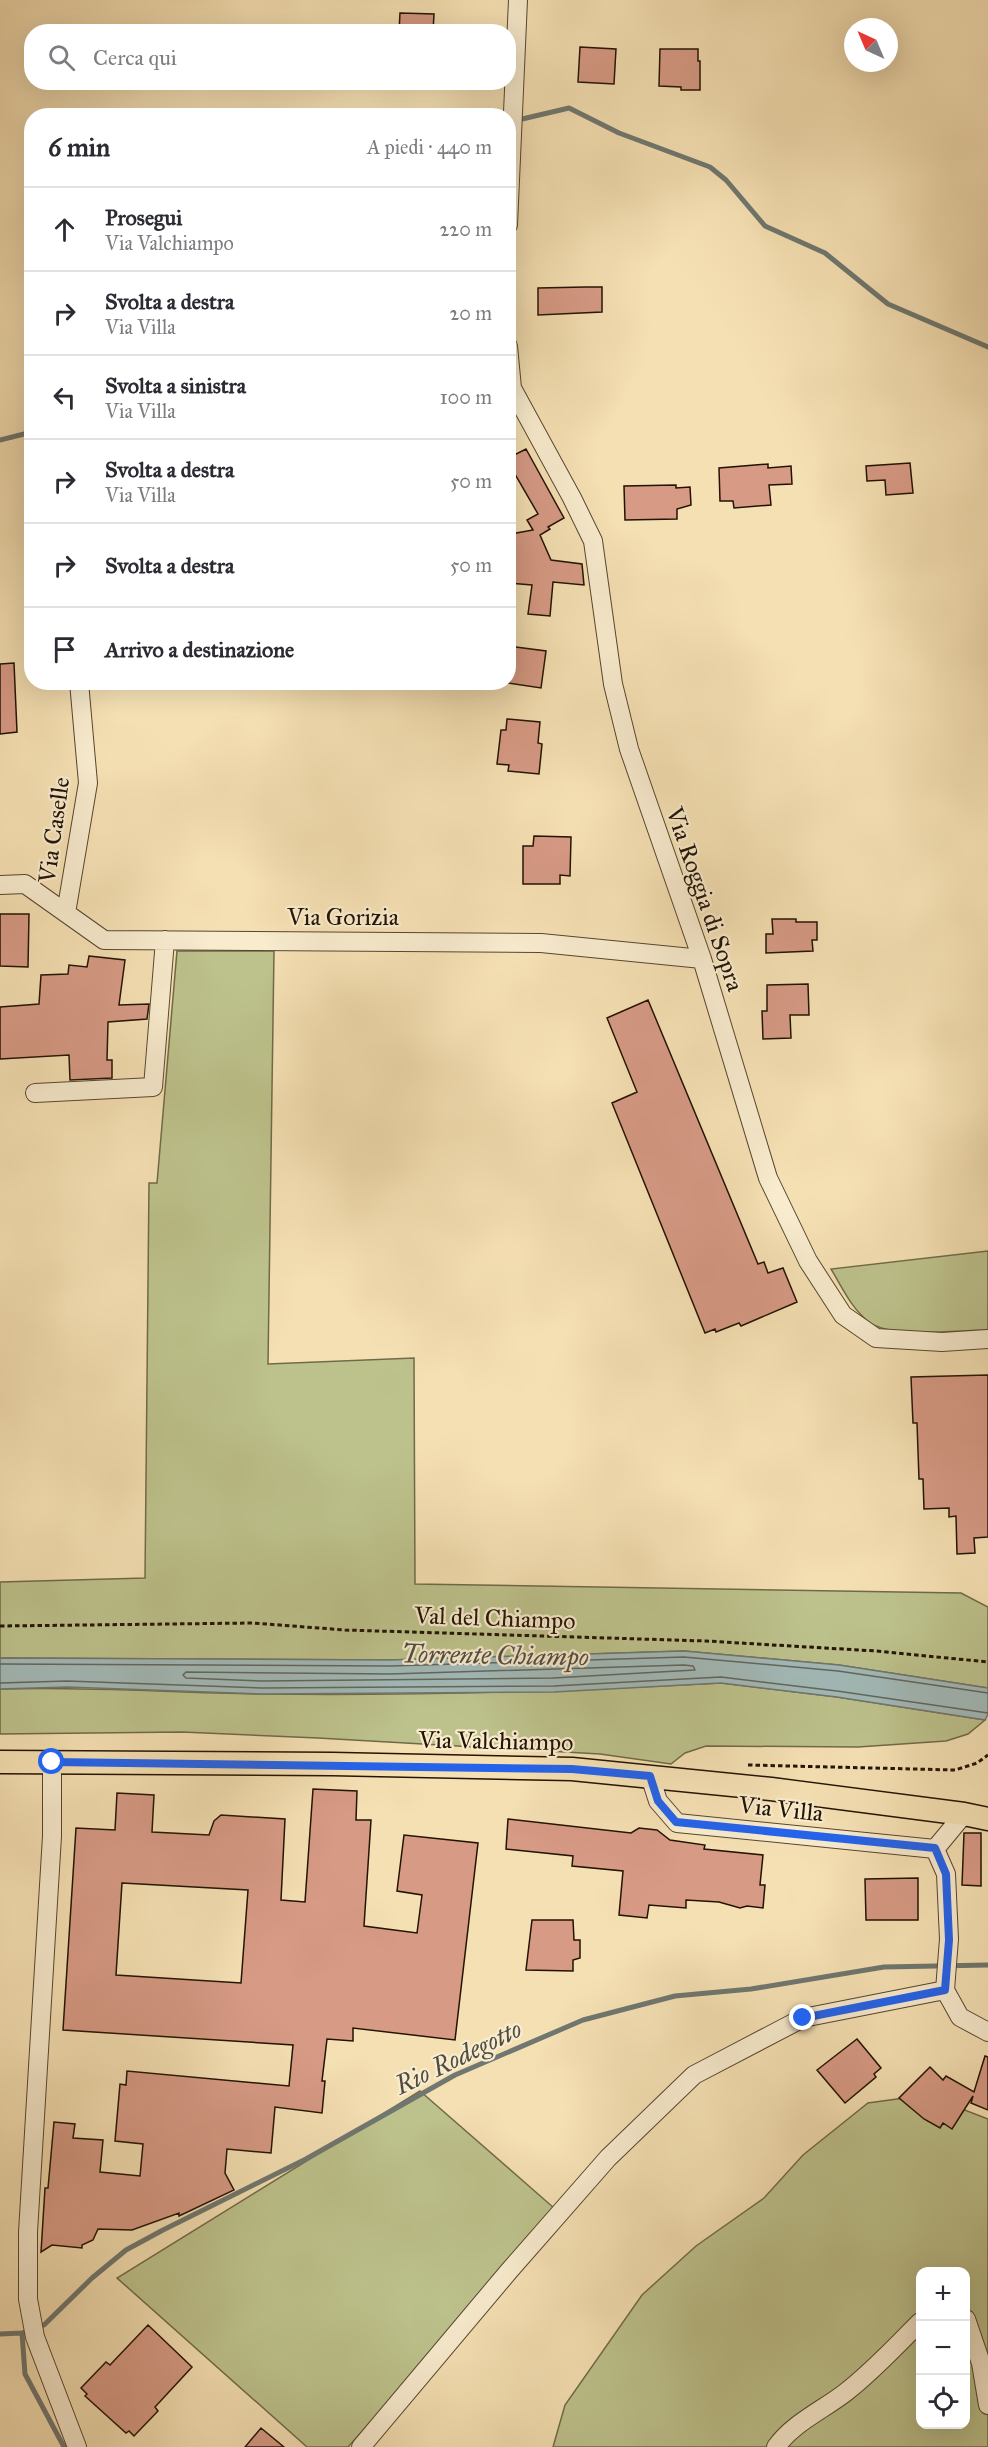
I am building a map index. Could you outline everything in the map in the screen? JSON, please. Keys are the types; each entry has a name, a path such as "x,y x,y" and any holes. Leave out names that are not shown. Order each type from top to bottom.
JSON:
{"main road":[{"name":"Via Valchiampo","path":"0,1762 560,1768 771,1789 964,1814 988,1820"}],"street":[{"path":"516,45 518,0"},
{"path":"513,108 514,90"},
{"name":"Via Roggia di Sopra","path":"516,395 593,541 613,684 629,749 702,959 768,1178 808,1261 843,1315 876,1338 942,1342 988,1339"},
{"name":"Via Caselle","path":"66,913 88,783 80,690"},
{"name":"Via Gorizia","path":"0,885 25,884 104,940 542,943 702,959"},
{"path":"35,1094 153,1087 165,940"},
{"path":"52,1762 52,1836 29,2220 28,2299 35,2337 77,2447"},
{"name":"Via Villa","path":"650,1776 658,1801 676,1822 935,1848"},
{"path":"964,1814 935,1848 946,1874 949,1940 945,1990 960,2017 988,2032"},
{"path":"361,2447 509,2271 608,2158 694,2076 803,2018 945,1990"},
{"path":"967,2321 981,2363 988,2405"},
{"path":"776,2447 803,2421 845,2393 877,2367 916,2327"}],"path":[{"name":"Val del Chiampo","path":"0,1626 253,1623 345,1630 706,1641 876,1651 988,1662"},
{"path":"744,1765 955,1770 977,1763 988,1755"}],"green space":[{"path":"177,951 274,951 268,1364 414,1358 415,1584 961,1593 988,1607 988,1688 839,1665 684,1651 390,1660 0,1658 0,1582 145,1578 149,1183 157,1183"},
{"path":"988,1251 988,1330 908,1332 879,1327 869,1322 857,1310 831,1269"},
{"path":"721,1683 837,1697 985,1720 968,1734 946,1741 858,1747 706,1746 685,1753 671,1764 600,1754 318,1738 182,1732 0,1734 0,1689 66,1688 263,1694 435,1694"},
{"path":"420,2091 554,2208 509,2271 348,2447 307,2447 117,2278"},
{"path":"926,2095 988,2119 988,2447 553,2447 565,2405 642,2295 696,2246 764,2198 803,2155 868,2103"}],"water":[{"path":"684,1651 839,1665 988,1688 988,1714 985,1720 837,1697 721,1683 554,1692 263,1694 67,1687 0,1689 0,1658 390,1660"}],"building":[{"path":"400,13 434,14 433,24 399,24"},
{"path":"580,47 616,49 614,84 578,82"},
{"path":"660,49 698,49 700,90 681,90 681,87 659,86"},
{"path":"602,287 602,312 538,315 538,288"},
{"path":"526,449 564,518 548,527 550,529 540,535 551,560 582,564 584,585 553,582 550,616 528,614 532,585 516,584 516,533 533,530 527,520 538,514 516,476 516,454"},
{"path":"910,463 913,493 886,495 885,480 867,481 866,466"},
{"path":"768,464 768,468 791,466 792,484 769,485 771,505 734,508 733,501 720,501 719,468"},
{"path":"676,485 676,488 690,487 691,505 677,509 677,519 625,520 624,486"},
{"path":"516,647 546,651 541,688 516,684"},
{"path":"14,663 17,732 0,734 0,664"},
{"path":"507,719 540,722 538,743 542,744 539,774 508,771 509,765 497,764 501,730 506,730"},
{"path":"534,836 571,837 570,876 560,875 560,884 523,884 523,846 533,846"},
{"path":"0,914 29,914 28,967 0,966"},
{"path":"772,919 817,922 817,940 812,940 813,951 766,953 766,934 773,934"},
{"path":"89,956 125,960 119,1005 149,1004 147,1019 108,1022 107,1060 112,1060 112,1078 70,1080 69,1055 0,1059 0,1007 39,1004 41,975 68,974 69,965 87,967"},
{"path":"808,984 809,1015 790,1015 791,1038 763,1039 762,1011 767,1011 767,985"},
{"path":"648,1000 758,1264 764,1262 768,1273 783,1268 797,1302 741,1326 739,1323 716,1332 715,1329 705,1333 612,1103 637,1092 607,1018"},
{"path":"988,1375 988,1537 974,1538 975,1553 957,1554 956,1516 949,1517 949,1508 924,1509 923,1479 919,1479 917,1423 913,1423 911,1377"},
{"path":"313,1789 357,1791 356,1820 371,1820 364,1926 417,1933 422,1895 397,1891 404,1835 478,1843 455,2040 353,2028 353,2041 327,2039 322,2081 325,2081 322,2113 275,2107 271,2153 227,2149 225,2173 234,2190 179,2216 179,2213 132,2230 98,2229 93,2240 82,2245 82,2248 52,2245 41,2252 45,2188 48,2188 54,2122 75,2124 73,2138 103,2140 100,2172 140,2176 143,2144 115,2141 120,2084 126,2085 127,2071 289,2086 293,2045 63,2030 76,1828 115,1830 117,1793 154,1795 152,1832 209,1835 214,1821 221,1815 285,1819 281,1900 305,1902","holes":["122,1883 248,1890 241,1983 116,1975"]},
{"path":"508,1819 631,1833 639,1828 657,1830 670,1840 705,1845 704,1849 763,1855 760,1885 765,1885 763,1908 747,1906 740,1908 719,1902 686,1900 686,1908 649,1905 647,1918 619,1915 623,1871 572,1866 573,1856 506,1849"},
{"path":"964,1833 981,1833 981,1886 962,1885"},
{"path":"918,1878 918,1920 866,1920 865,1879"},
{"path":"532,1920 573,1920 574,1940 580,1940 580,1958 573,1960 573,1971 526,1970"},
{"path":"857,2039 881,2068 874,2074 876,2077 845,2103 817,2070"},
{"path":"985,2056 988,2057 988,2110 971,2103 973,2096 952,2129 943,2123 940,2128 924,2119 899,2098 930,2067 943,2080 946,2076 974,2092"},
{"path":"148,2325 192,2367 155,2407 158,2411 134,2436 129,2431 126,2433 85,2396 87,2394 81,2388 106,2362 110,2365"},
{"path":"261,2428 284,2447 245,2447"}],"waterway":[{"path":"518,120 569,108 619,133 710,167 726,180 765,226 825,253 888,304 988,347"},
{"path":"0,440 24,434"},
{"name":"Rio Rodegotto","path":"0,2334 22,2333 44,2325 92,2278 126,2250 163,2230 306,2159 455,2075 583,2020 675,1996 751,1989 884,1967 988,1965"},
{"path":"22,2333 25,2374 64,2447"}],"route":[{"path":"52,1762 572,1769 650,1776 658,1801 676,1822 935,1848 946,1874 949,1940 945,1990 803,2018"}],"water label":[{"name":"Torrente Chiampo","path":"495,1655"}]}
